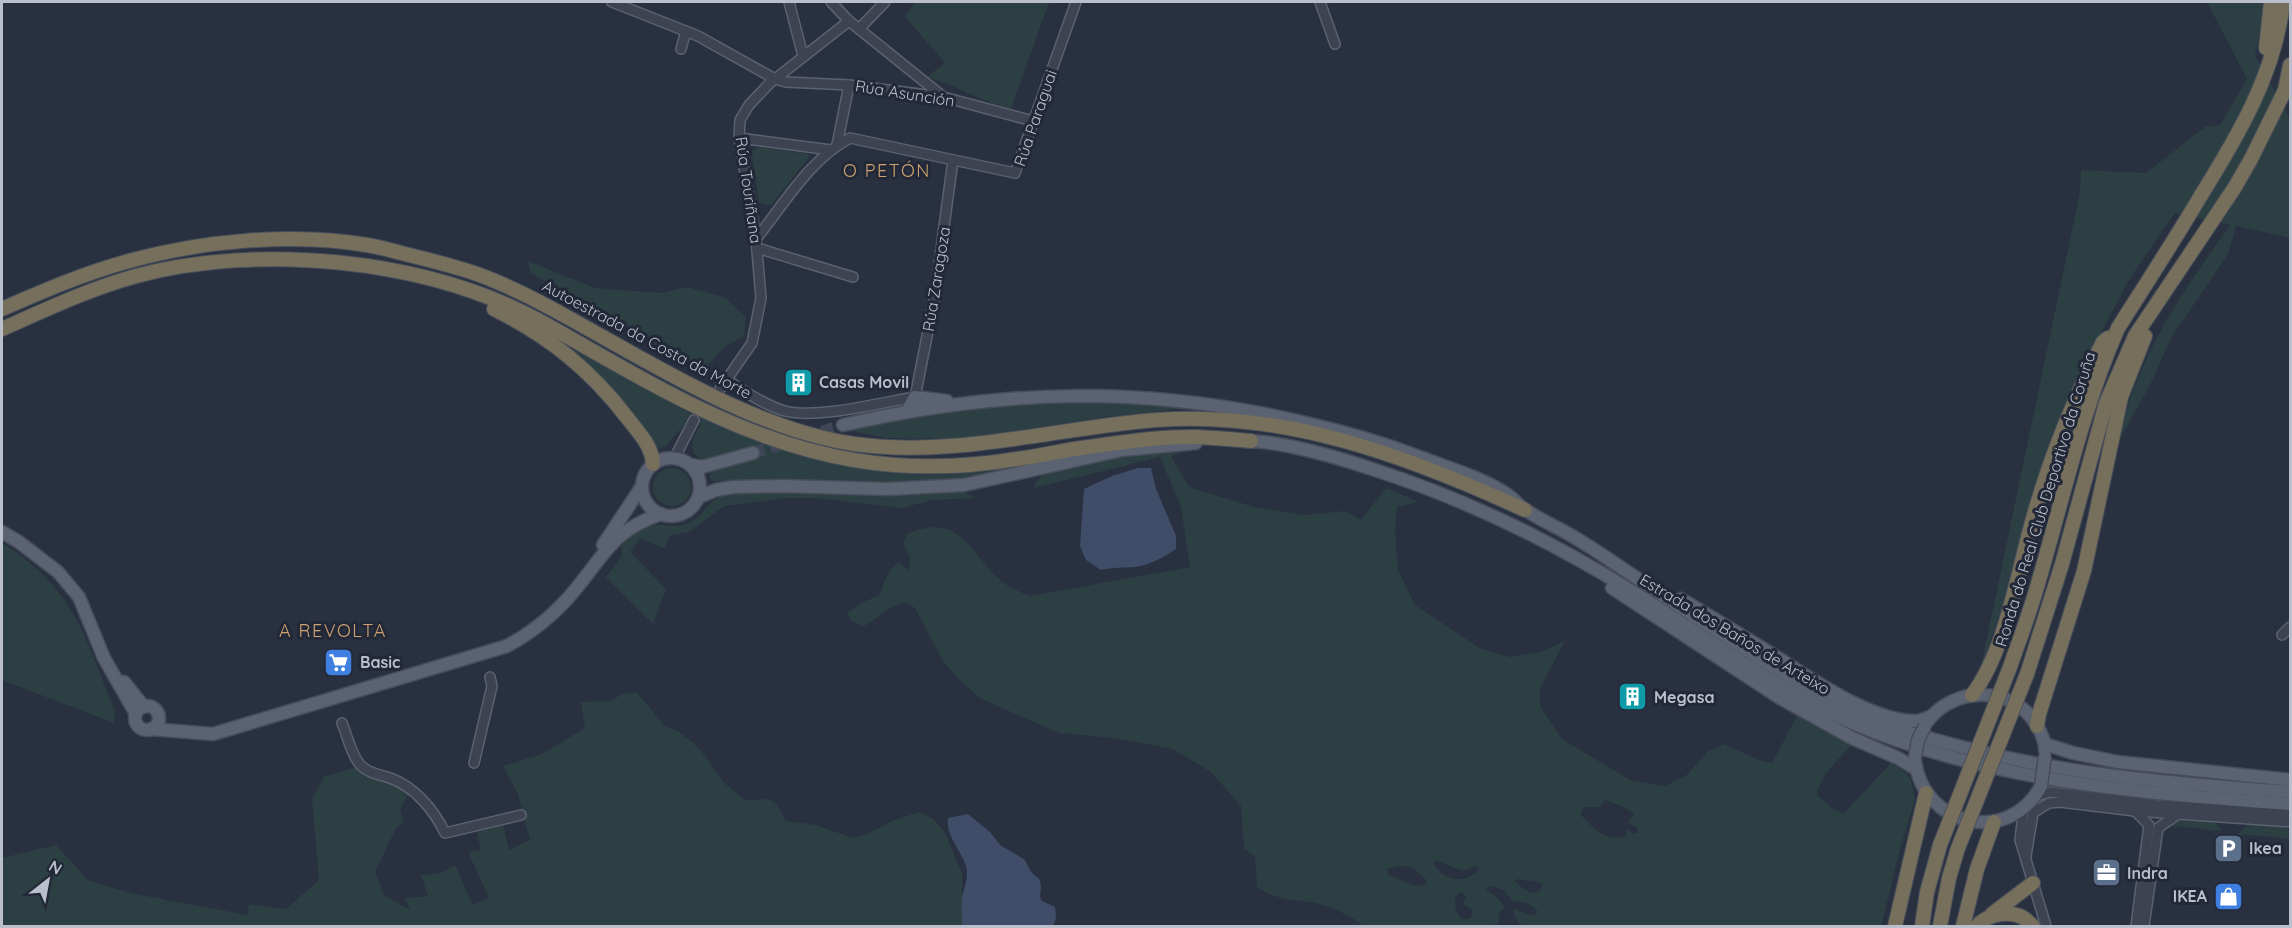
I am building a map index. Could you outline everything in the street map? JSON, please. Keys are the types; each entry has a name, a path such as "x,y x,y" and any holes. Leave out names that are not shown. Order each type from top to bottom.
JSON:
{"highway":[{"path":"2250,108 2269,33 2271,2"},
{"name":"Ronda do Real Club Deportivo da Coruña","path":"1922,927 1929,885 1940,845 2010,667 2039,582 2076,444 2118,328 2228,152 2269,66 2280,27 2283,2"},
{"name":"Ronda do Real Club Deportivo da Coruña","path":"1940,927 1949,878 1958,848 2027,674 2062,564 2106,403 2135,336 2251,159 2288,85 2290,65"},
{"name":"Autoestrada da Costa da Morte","path":"2,309 66,281 130,261 180,249 289,238 366,244 488,278 536,300 708,393 759,416 803,432 853,444 942,448 1013,441 1081,429 1156,420 1197,418 1236,421 1315,434 1373,449 1472,486 1525,510"},
{"name":"Autoestrada da Costa da Morte","path":"2,329 74,297 136,276 211,261 274,260 347,263 428,277 508,305 631,374 749,431 800,449 855,461 945,467 1016,460 1084,447 1154,439 1196,437 1251,441"},
{"path":"397,271 494,308 554,344 605,389 646,442 653,464"},
{"path":"2037,726 2084,571 2121,397 2162,295"},
{"path":"1972,695 1988,670 1997,646 2043,484 2078,390 2103,342 2118,328"},
{"path":"1895,927 1926,793"},
{"path":"1963,927 1977,869 1994,822"},
{"path":"1982,922 2033,883"},
{"path":"1982,922 2006,914 2022,917 2033,927"}],"main road":[{"name":"Estrada dos Baños de Arteixo","path":"963,403 1022,398 1116,396 1183,400 1265,413 1357,435 1404,451 1506,494 1525,510 1579,540 1741,647 1808,687 1870,719 1913,734 2043,766 2152,780 2290,792"},
{"path":"907,411 915,397 963,403"},
{"path":"843,426 907,411 963,403"},
{"name":"Estrada dos Baños de Arteixo","path":"699,498 716,490 734,487 888,489 964,485 1122,450 1194,443 1251,441 1302,450 1354,463 1453,498 1518,527 1616,581 1787,689 1847,720 1910,746 1960,760 2052,778 2152,792 2290,804"},
{"path":"590,569 608,536 642,486 647,470 653,464 675,457 702,467 753,453"},
{"path":"140,710 135,722 145,729 155,724 213,734 507,646 553,614 576,589 616,537 632,526 661,514 679,515 694,506 699,498 700,480 692,465"},
{"path":"642,486 647,503 661,514"},
{"path":"1518,527 1780,698 1852,738 1898,758 1916,763"},
{"path":"2,532 51,566 79,597 104,658 140,710"},
{"path":"1579,540 1646,577 1800,672 1860,705 1884,715 1905,720 1929,721"},
{"path":"1985,694 2012,701 2029,714 2037,726 2045,750 2038,791 2024,807 2010,817 1994,822 1974,823 1956,817 1937,806 1926,793 1916,763 1918,740 1929,721 1959,698 1985,694"},
{"path":"140,710 155,710 155,724"},
{"path":"2045,750 2118,762 2290,780"}],"street":[{"path":"612,2 686,31 775,79"},
{"path":"789,2 803,56"},
{"path":"831,2 849,21 943,97"},
{"path":"859,29 885,2"},
{"name":"Rúa Paraguai","path":"739,138 834,147 850,138 1015,173 1076,2"},
{"path":"1320,2 1335,44"},
{"name":"Rúa Touriñana","path":"720,389 752,343 762,298 757,243 739,138 740,120 749,105 775,79 849,21"},
{"path":"681,49 686,31"},
{"name":"Rúa Asunción","path":"775,79 786,82 849,85 943,97 1033,121"},
{"path":"849,85 834,147 814,166 757,243 853,277"},
{"name":"Rúa Zaragoza","path":"915,397 934,301 953,160"},
{"path":"727,380 741,390 784,411 822,413 915,397"},
{"path":"675,457 694,420"},
{"path":"2282,635 2290,627"},
{"path":"474,763 492,686 490,677"},
{"path":"342,723 358,763 370,772 392,778 410,789 439,819 445,832 521,815"},
{"path":"2038,791 2156,805 2290,814"},
{"path":"2081,796 2135,811 2149,825 2136,927"},
{"path":"2026,856 2033,813 2049,803 2060,802 2135,811 2290,822"},
{"path":"2024,807 2020,840 2046,927"},
{"path":"2144,927 2158,828 2178,814"}],"green space":[{"path":"915,2 1049,2 1011,109 927,77 945,63 905,17"},
{"path":"2207,2 2264,2 2255,56 2289,117 2290,115 2290,238 2236,226 2228,254 2171,338 2150,385 2118,442 2137,382 2162,328 2177,302 2230,225 2175,213 2130,278 2075,382 2053,433 2037,481 2004,601 1980,671 2080,192 2081,170 2146,173 2205,127 2220,125 2247,79"},
{"path":"759,147 808,154 809,157 772,204 766,205 759,202 752,157 753,150"},
{"path":"528,261 595,288 661,293 687,287 724,297 746,317 744,336 725,347 704,369 657,345 531,273"},
{"path":"574,348 663,399 708,421 802,456 850,467 901,473 953,474 1012,468 1012,471 975,479 914,485 713,481 709,478 711,473 737,463 701,459 696,455 692,443 701,424 691,417 665,447 657,448 615,391 573,351"},
{"path":"1077,400 1178,405 1179,409 1104,417 950,439 886,438 843,429 958,408"},
{"path":"1181,450 1182,452 1171,456 1189,487 1254,507 1305,515 1346,511 1361,520 1386,488 1419,502 1397,507 1395,530 1398,570 1415,605 1481,649 1510,657 1541,652 1565,641 1540,688 1540,706 1562,739 1632,781 1665,786 1687,775 1707,752 1723,744 1759,760 1772,763 1797,716 1852,745 1831,767 1819,787 1817,795 1833,809 1844,813 1891,763 1907,774 1911,780 1915,799 1881,926 1521,926 1513,912 1515,909 1531,915 1537,914 1537,910 1525,902 1514,902 1503,890 1490,886 1486,889 1504,907 1499,914 1498,924 1490,926 1364,926 1331,908 1274,896 1257,887 1255,857 1244,849 1241,806 1211,772 1173,749 1114,738 1059,733 982,699 963,684 943,661 915,608 904,602 864,626 851,621 847,613 861,603 880,595 886,576 895,565 899,563 909,570 910,557 903,544 907,534 926,528 942,528 954,533 965,541 995,575 1010,587 1030,596 1190,567 1181,507 1160,457 1034,488 1036,482 1044,474 1131,454","holes":["1605,800 1624,807 1634,814 1628,822 1638,829 1638,832 1635,834 1627,830 1625,837 1618,838 1600,833 1581,815 1585,807 1599,807","1436,860 1462,871 1477,866 1479,869 1468,877 1455,879 1443,874 1434,864","1402,866 1412,868 1426,880 1426,885 1415,886 1389,875 1387,869","1517,879 1543,884 1537,892 1526,890 1515,881","1461,892 1466,897 1463,904 1473,913 1469,919 1461,919 1455,899"]},
{"path":"672,468 685,474 691,487 685,500 672,506 659,500 653,487 659,474"},
{"path":"785,491 890,496 961,491 977,498 932,500 902,508 815,498 787,498 724,506 689,532 671,535 664,548 640,539 630,552 666,589 653,624 606,577 622,556 621,540 625,537 650,526 686,524 715,500 729,494"},
{"path":"2,543 27,560 62,596 95,659 115,711 114,723 2,680"},
{"path":"636,692 665,726 678,731 693,743 707,758 723,782 745,800 770,799 777,805 786,821 816,825 853,838 865,835 894,820 920,812 933,819 944,831 962,873 962,926 2,926 2,858 56,845 88,880 130,893 247,915 249,904 286,909 319,880 312,799 324,777 356,767 364,776 385,781 409,793 400,810 404,822 396,828 375,872 384,895 410,910 405,898 428,896 421,875 441,873 455,865 473,905 489,898 468,852 481,850 477,832 503,824 509,850 530,840 518,794 503,766 542,754 585,728 581,702 610,701 622,694"},
{"path":"2179,819 2214,821 2222,831 2166,826"},
{"path":"2253,823 2275,824 2290,830 2290,839 2237,835"}],"water":[{"path":"1138,468 1151,468 1156,489 1176,536 1176,549 1146,564 1101,570 1086,560 1080,546 1084,489 1112,476"},
{"path":"968,814 990,832 1000,845 1025,860 1031,872 1039,879 1042,901 1055,907 1056,918 1053,926 962,926 962,898 967,870 949,830 948,818"}],"tunnel":[{"path":"753,453 843,425"}],"place":[{"name":"Casas Movil","path":"798,382"},
{"name":"Basic","path":"339,662"},
{"name":"Megasa","path":"1633,697"},
{"name":"Ikea","path":"2228,848"},
{"name":"Indra","path":"2106,873"},
{"name":"IKEA","path":"2228,896"}],"district":[{"name":"O PETÓN","path":"887,170"},
{"name":"A REVOLTA","path":"333,630"}]}
